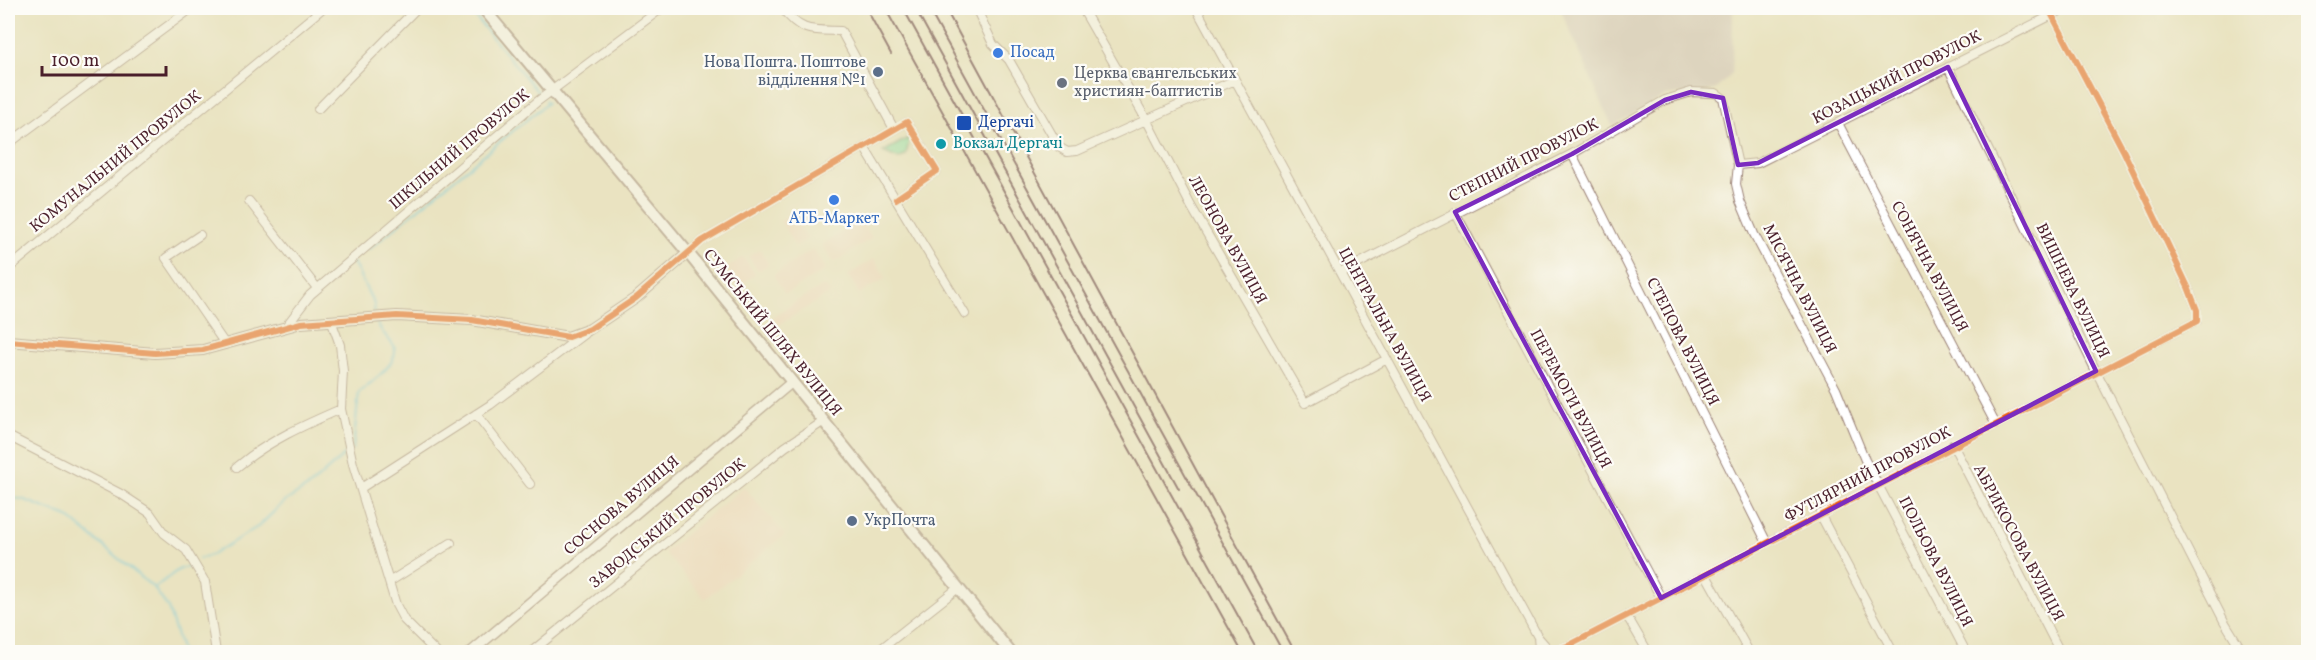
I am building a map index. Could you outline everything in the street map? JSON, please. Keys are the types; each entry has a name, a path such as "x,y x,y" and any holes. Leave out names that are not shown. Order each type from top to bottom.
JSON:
{"main road":[{"name":"СУМСЬКИЙ ШЛЯХ ВУЛИЦЯ","path":"483,8 688,254 1010,652"}],"street":[{"path":"8,144 192,8"},
{"name":"КОМУНАЛЬНИЙ ПРОВУЛОК","path":"8,269 323,8"},
{"path":"318,109 417,8"},
{"name":"ШКІЛЬНИЙ ПРОВУЛОК","path":"287,325 317,288 552,91 662,8"},
{"path":"782,8 795,25 811,30 841,31 894,129"},
{"path":"976,8 993,44 1009,60 1059,147 1067,152 1077,151 1235,80"},
{"name":"ЛЕОНОВА ВУЛИЦЯ","path":"1082,8 1147,121 1191,206 1305,403 1387,359"},
{"name":"ЦЕНТРАЛЬНА ВУЛИЦЯ","path":"1196,8 1538,637 1551,652"},
{"name":"КОЗАЦЬКИЙ ПРОВУЛОК","path":"1738,165 1758,163 2066,8"},
{"name":"ФУТЛЯРНИЙ ПРОВУЛОК","path":"1551,652 1628,616 1879,483 2197,321 2197,310 2188,287 2128,161 2052,15"},
{"name":"ВИШНЕВА ВУЛИЦЯ","path":"1948,67 2096,371 2224,621 2243,652"},
{"name":"СТЕПНИЙ ПРОВУЛОК","path":"1340,273 1572,154 1665,100 1691,92 1716,93 1723,98"},
{"name":"МІСЯЧНА ВУЛИЦЯ","path":"1723,98 1738,165 1736,184 1740,201 1754,234 1836,389 1866,460 1879,483"},
{"path":"360,488 476,414 590,329 636,298 702,241 907,122 937,171 896,199"},
{"name":"СОНЯЧНА ВУЛИЦЯ","path":"1838,123 1995,423"},
{"path":"864,147 965,314"},
{"name":"СТЕПОВА ВУЛИЦЯ","path":"1572,154 1767,543"},
{"path":"249,201 317,288"},
{"name":"ПЕРЕМОГИ ВУЛИЦЯ","path":"1455,212 1661,598"},
{"path":"200,235 166,258 225,345"},
{"path":"8,341 155,353 203,350 287,325 376,317 472,320 568,338 590,329"},
{"path":"331,320 340,345 344,371 341,409 360,488 396,606 404,620 436,652"},
{"name":"СОСНОВА ВУЛИЦЯ","path":"471,652 792,382"},
{"path":"237,467 274,441 341,409"},
{"path":"476,414 530,484"},
{"name":"ЗАВОДСЬКИЙ ПРОВУЛОК","path":"531,652 785,447 824,421"},
{"path":"8,436 121,494 150,513 164,533 186,550 205,582 216,652"},
{"name":"АБРИКОСОВА ВУЛИЦЯ","path":"1953,445 2060,652"},
{"name":"ПОЛЬОВА ВУЛИЦЯ","path":"1879,483 1966,652"},
{"path":"1820,514 1893,652"},
{"path":"389,582 451,543"},
{"path":"1706,575 1749,652"},
{"path":"877,652 958,588"},
{"path":"1628,616 1648,652"},
{"path":"1537,652 1538,637"}],"highlighted area":[{"path":"1948,67 2096,371 1661,598 1455,212 1572,154 1665,100 1691,92 1723,98 1738,165 1758,163"}],"shaded area":[{"path":"1560,8 1631,8 1674,13 1733,8 1732,74 1715,90 1665,96 1612,126"},
{"path":"792,214 807,239 795,246 780,221"},
{"path":"860,220 872,238 834,263 822,245"},
{"path":"760,249 769,265 758,271 748,256"},
{"path":"813,249 826,270 785,294 773,275"},
{"path":"743,257 756,274 740,285 727,268"},
{"path":"874,259 886,278 859,294 848,275"},
{"path":"824,286 831,293 778,325 772,319 793,303"},
{"path":"744,487 785,535 705,599 664,552"}],"green space":[{"path":"910,137 906,155 899,159 883,152"}],"waterway":[{"path":"468,8 541,96"},
{"path":"369,249 547,103 545,100"},
{"path":"353,262 374,304 375,316"},
{"path":"353,449 359,392 377,378 394,358 393,345 377,322"},
{"path":"199,559 213,554 259,526 284,502 311,485 344,455"},
{"path":"8,498 22,499 68,517 154,588 168,608 182,652"},
{"path":"154,588 178,570 189,566"}],"railway":[{"path":"866,8 891,54"},
{"path":"885,8 1242,652"},
{"path":"903,8 1258,652"},
{"path":"915,8 1179,489"},
{"path":"928,8 1283,652"},
{"path":"945,8 1295,652"}],"cycle path":[{"path":"1551,652 1570,645 2197,321 2197,310 2188,287 2123,150 2052,15"},
{"path":"8,341 155,353 203,350 301,323 397,316 472,320 568,337 590,329 636,298 702,241 907,122 937,171 896,199"}],"place":[{"name":"Посад","path":"998,53"},
{"name":"Нова Пошта. Поштове відділення №1","path":"878,72"},
{"name":"Церква євангельських християн-баптистів","path":"1062,83"},
{"name":"Дергачі","path":"964,123"},
{"name":"Вокзал Дергачі","path":"941,144"},
{"name":"АТБ-Маркет","path":"834,200"},
{"name":"УкрПочта","path":"852,521"}]}
